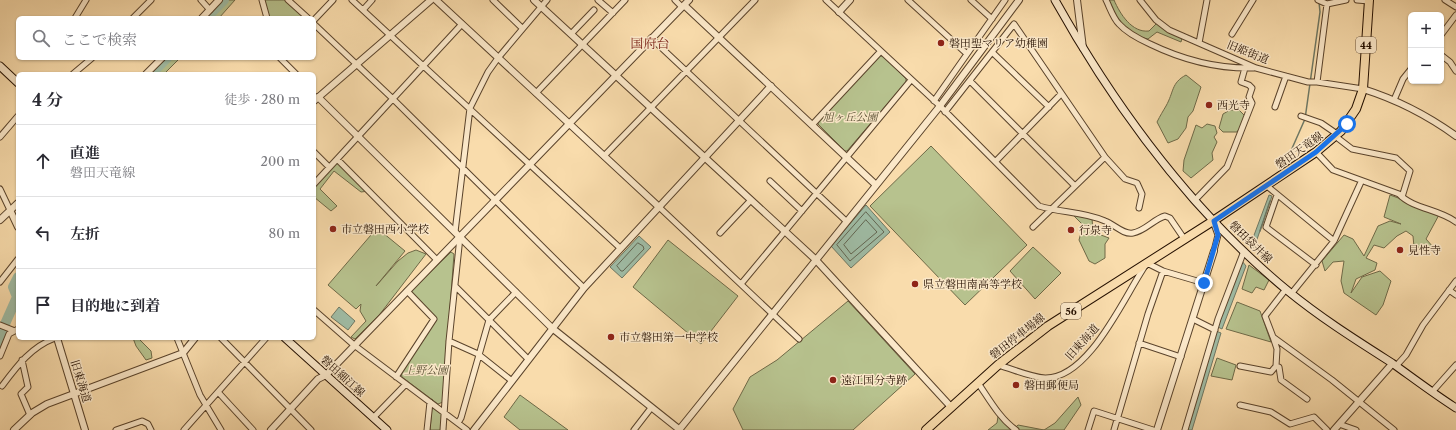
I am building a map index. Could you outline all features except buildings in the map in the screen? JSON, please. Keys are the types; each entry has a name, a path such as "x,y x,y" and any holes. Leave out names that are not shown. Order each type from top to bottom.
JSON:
{"main road":[{"name":"磐田袋井線","path":"1055,0 1083,50 1129,118 1195,200 1214,221 1289,292 1353,339 1394,365 1456,408"},
{"name":"磐田天竜線","path":"1214,221 1316,152 1336,135 1354,113 1363,89 1369,1"},
{"path":"0,66 16,80"},
{"name":"磐田停車場線","path":"926,430 998,365 1048,326 1214,221"},
{"name":"磐田細江線","path":"287,340 387,430"}],"street":[{"path":"76,16 86,0"},
{"path":"136,16 151,0"},
{"path":"201,0 210,10"},
{"path":"204,16 219,0"},
{"path":"262,0 266,16"},
{"path":"288,0 306,16"},
{"path":"316,18 333,0"},
{"path":"352,0 620,248"},
{"path":"363,10 372,0"},
{"path":"316,96 356,65 431,0"},
{"path":"436,0 799,339"},
{"path":"493,0 522,28"},
{"path":"534,0 815,259 951,407"},
{"path":"455,232 470,108 488,72 522,28 547,0"},
{"path":"598,0 613,13"},
{"path":"536,93 626,0"},
{"path":"675,0 719,37 876,185"},
{"path":"271,430 318,379 326,375 689,0"},
{"path":"604,156 755,0"},
{"path":"826,0 910,80 940,106 1040,206 1050,209 1084,213 1106,221 1125,232 1133,233 1165,216 1170,218 1184,240"},
{"path":"839,12 850,0"},
{"path":"908,0 967,54"},
{"path":"971,0 992,19"},
{"path":"934,101 1005,0"},
{"path":"316,98 357,136 552,328 679,430 815,259 940,106 1019,0"},
{"path":"1076,0 1083,50"},
{"path":"1106,0 1118,24 1140,39 1189,60 1210,65 1256,68"},
{"name":"旧姫街道","path":"1140,0 1162,25 1256,68 1308,82 1363,89"},
{"path":"1199,43 1207,0"},
{"path":"1232,34 1252,0"},
{"path":"1318,0 1327,4 1346,0"},
{"path":"1357,0 1369,1"},
{"path":"1445,0 1456,7"},
{"path":"1317,82 1327,4"},
{"path":"571,34 594,10"},
{"path":"1444,31 1456,15"},
{"path":"316,182 462,24"},
{"path":"945,112 1014,24 1104,157 1125,179 1137,184 1142,194 1139,208"},
{"path":"316,26 392,98 584,288"},
{"path":"651,38 846,221"},
{"path":"812,125 880,52"},
{"path":"992,52 1049,107"},
{"path":"1444,57 1456,71"},
{"path":"77,72 90,60"},
{"path":"148,72 160,60"},
{"path":"282,60 294,72"},
{"path":"1195,200 1227,167 1252,103 1249,97 1252,88 1250,85 1241,82 1244,68"},
{"path":"1394,100 1403,79 1408,73"},
{"path":"1275,107 1286,76"},
{"path":"741,284 910,80"},
{"path":"970,81 1075,186"},
{"path":"474,430 584,288 771,86"},
{"path":"1363,89 1417,110 1456,136"},
{"path":"996,161 1024,134 1061,94"},
{"path":"1301,116 1321,123 1352,149 1396,158 1410,171 1402,197"},
{"path":"0,137 16,118"},
{"path":"1316,152 1333,170 1361,182 1399,194 1404,200 1436,211 1456,222"},
{"path":"316,154 329,166"},
{"path":"1033,227 1104,157"},
{"path":"337,159 437,260"},
{"path":"770,181 802,210"},
{"path":"1240,366 1271,372 1276,366 1277,349 1265,316 1316,265 1334,241 1361,182"},
{"path":"1267,186 1334,241"},
{"path":"0,189 16,224"},
{"path":"1277,195 1266,227 1316,265"},
{"path":"720,233 751,200"},
{"path":"0,220 16,204"},
{"path":"1157,430 1214,251 1218,235 1214,221"},
{"path":"443,430 449,341 460,237"},
{"path":"1185,430 1215,330 1244,251"},
{"path":"0,282 16,261"},
{"path":"1147,263 1163,271 1204,283"},
{"name":"旧東海道","path":"998,365 1046,378 1059,375 1077,366 1114,320 1135,280 1147,263"},
{"path":"1114,430 1139,343 1163,271"},
{"path":"1337,428 1359,402 1394,365 1406,355 1423,324 1456,281"},
{"path":"454,286 528,359"},
{"path":"1449,290 1456,295"},
{"path":"396,377 434,319 407,291"},
{"path":"458,423 461,418 478,354 489,320 516,292"},
{"path":"316,312 354,345 467,430"},
{"path":"1193,319 1215,330"},
{"path":"0,325 16,330"},
{"path":"0,356 7,337 16,330"},
{"path":"1273,337 1282,342 1394,430"},
{"path":"2,386 22,360 34,349 52,340"},
{"name":"旧東海道","path":"57,340 75,394 85,430"},
{"path":"178,340 206,406 221,430"},
{"path":"14,430 30,415 47,404 183,353 193,340"},
{"path":"223,340 311,430"},
{"path":"184,430 264,340"},
{"path":"449,341 478,354 512,381"},
{"path":"1139,343 1181,357"},
{"path":"22,360 28,387 21,394 30,415"},
{"path":"1432,392 1456,365"},
{"path":"1276,366 1279,367 1281,380 1307,399"},
{"path":"978,383 997,410 1016,430"},
{"path":"373,418 406,384"},
{"path":"218,392 253,430"},
{"path":"427,430 430,402"},
{"path":"1240,405 1271,412 1290,424 1314,417 1327,430"},
{"path":"634,430 651,408"},
{"path":"1088,430 1094,412 1153,430"},
{"path":"116,430 142,421 148,424 151,430"},
{"path":"1337,428 1356,430"}],"green space":[{"path":"219,0 235,0 221,16 204,16"},
{"path":"263,0 287,0 304,16 267,16"},
{"path":"1107,0 1114,0 1127,22 1137,29 1149,31 1158,22 1182,38 1181,42 1157,32 1148,39 1133,34 1122,26"},
{"name":"旭ヶ丘公園","path":"879,56 883,56 906,79 906,82 847,151 845,151 818,124 818,122"},
{"path":"160,60 178,60 166,72 160,72 153,67"},
{"path":"1186,75 1201,87 1193,111 1188,117 1186,128 1178,139 1168,143 1157,122 1169,101 1173,88 1181,78"},
{"path":"1230,110 1239,110 1247,118 1237,132 1223,132 1219,128 1223,114"},
{"path":"1207,124 1215,126 1217,133 1214,137 1217,142 1212,153 1213,160 1191,178 1183,171 1184,160 1196,125 1202,128"},
{"path":"931,146 1027,245 965,305 870,206"},
{"path":"337,161 369,191 361,192 334,171 320,189 337,206 331,211 316,199 316,182"},
{"path":"1390,195 1440,213 1426,239 1434,248 1414,247 1413,236 1406,231 1397,236 1384,248 1374,245 1366,258 1377,263 1375,270 1356,279 1351,293 1362,277 1380,271 1391,281 1383,305 1376,315 1344,293 1341,281 1344,261 1333,262 1325,271 1322,261 1344,235 1353,239 1364,256 1378,226 1390,221 1401,224 1384,217"},
{"path":"1081,214 1092,218 1093,232 1109,238 1105,244 1105,258 1095,264 1089,261 1079,240 1083,225 1073,215"},
{"path":"377,228 405,251 376,286 398,261 408,253 416,250 426,254 380,314 355,339 351,337 366,321 360,311 361,304 356,309 328,285"},
{"path":"668,240 738,296 701,344 633,287"},
{"path":"1033,247 1061,273 1035,299 1010,271"},
{"name":"上野公園","path":"451,252 454,254 443,402 438,404 402,377 401,373 434,321 412,295 411,291"},
{"path":"1249,265 1269,280 1264,290 1256,287 1252,293 1242,289"},
{"path":"848,301 915,374 853,430 743,430 733,409 750,377 777,360"},
{"path":"1237,302 1260,311 1271,342 1226,329"},
{"path":"134,340 140,340 151,351 152,358 146,360 136,346"},
{"path":"1217,358 1236,365 1232,380 1211,376"},
{"path":"520,395 568,430 520,430 504,417"},
{"path":"1078,397 1081,405 1064,430 1044,430 1055,423"},
{"name":"上野公園","path":"432,407 442,413 441,430 430,430"},
{"path":"999,410 1015,428 1018,425 1044,430 988,430 997,423"}],"water":[{"path":"1269,195 1272,196 1254,248 1250,246"},
{"path":"866,205 890,232 851,268 831,246"},
{"path":"639,236 651,247 622,278 610,267"},
{"path":"1242,261 1246,266 1222,329 1216,326"},
{"path":"339,307 355,321 348,330 331,317"},
{"path":"1216,331 1221,333 1192,430 1186,430"}],"waterway":[{"path":"208,16 224,0"},
{"path":"1286,162 1305,119 1320,12 1319,2"},
{"path":"153,72 165,60"},
{"path":"1260,231 1270,201"},
{"path":"16,281 13,287 16,294"},
{"path":"0,347 5,324 16,299"}],"place":[{"name":"磐田聖マリア幼稚園","path":"941,43"},
{"name":"西光寺","path":"1209,105"},
{"name":"市立磐田西小学校","path":"333,229"},
{"name":"行泉寺","path":"1071,230"},
{"name":"見性寺","path":"1400,250"},
{"name":"県立磐田南高等学校","path":"915,284"},
{"name":"市立磐田第一中学校","path":"611,337"},
{"name":"遠江国分寺跡","path":"833,380"},
{"name":"磐田郵便局","path":"1016,385"}],"district":[{"name":"国府台","path":"650,43"}],"route":[{"path":"1204,283 1218,235 1214,221 1316,152 1331,141 1347,124"}]}
